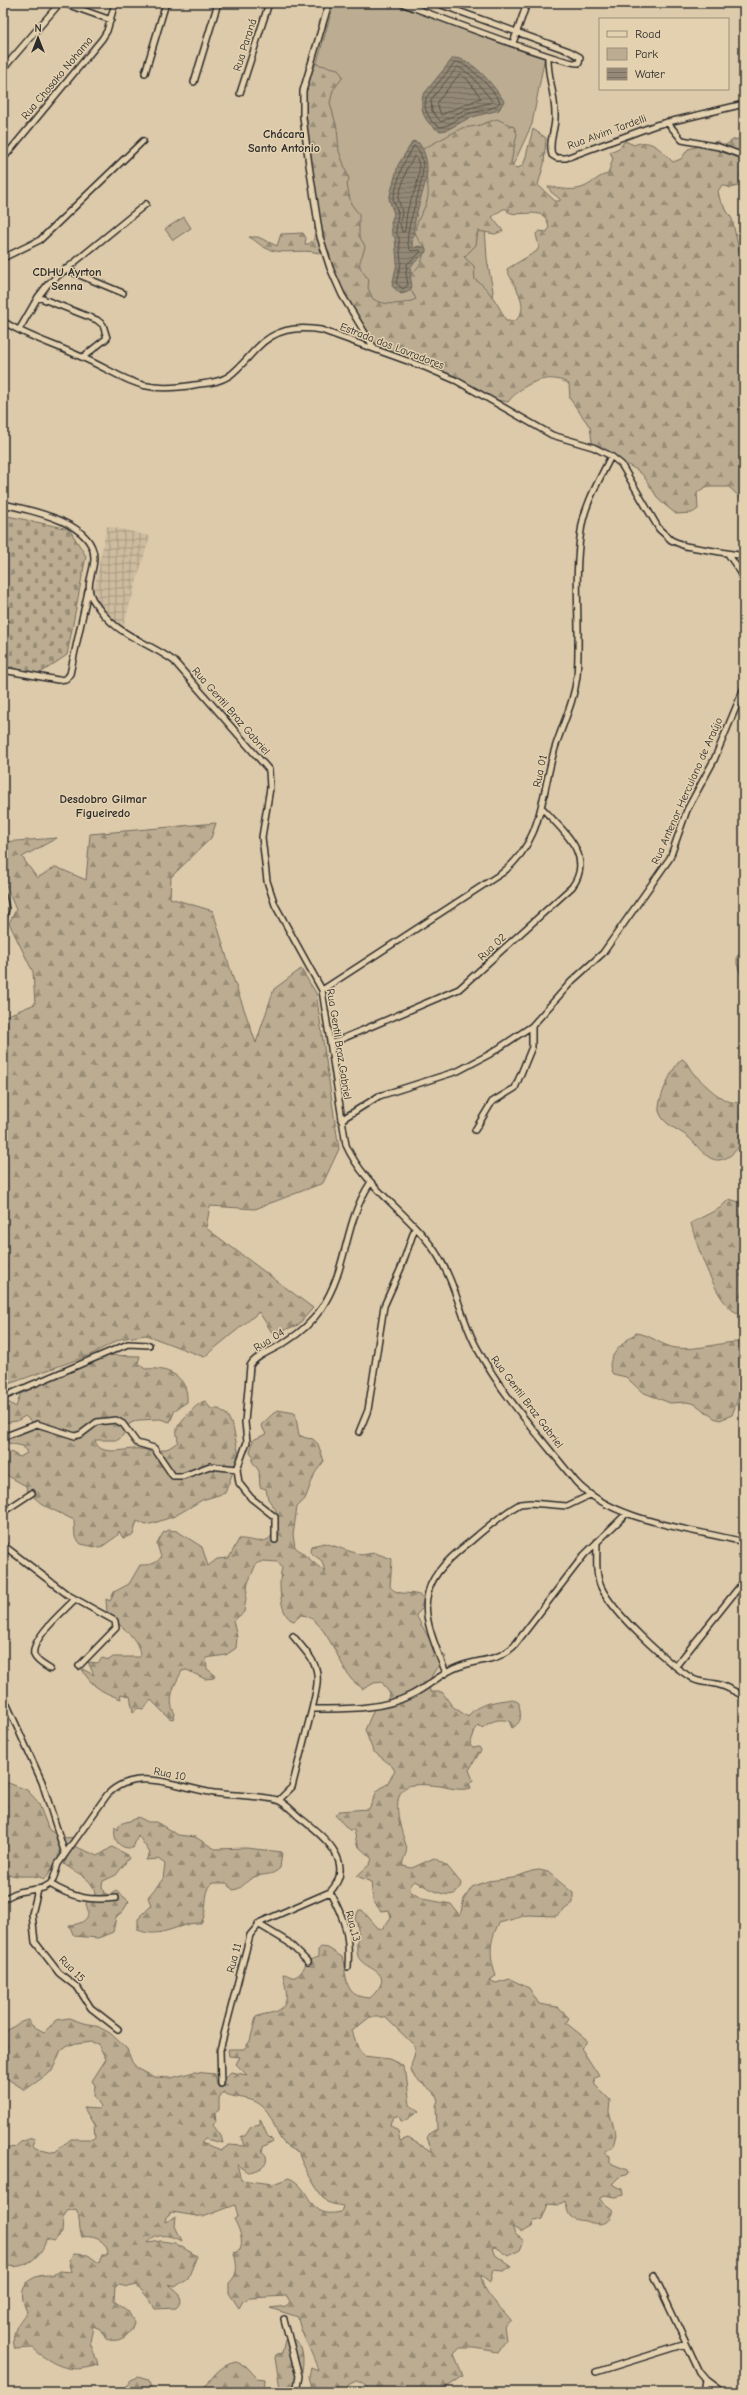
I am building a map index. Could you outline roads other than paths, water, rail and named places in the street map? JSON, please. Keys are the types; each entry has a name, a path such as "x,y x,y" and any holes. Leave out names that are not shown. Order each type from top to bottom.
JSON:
{"street":[{"path":"3,7 7,3"},
{"path":"3,69 60,3"},
{"path":"63,3 110,20"},
{"name":"Rua Chosako Nohama","path":"4,155 102,39 115,3"},
{"path":"145,72 166,3"},
{"path":"194,82 218,3"},
{"name":"Rua Paraná","path":"240,93 269,3"},
{"path":"329,3 303,91 303,117 309,165 320,237 330,268 342,295 374,349"},
{"path":"401,3 548,56 575,64 580,60 577,55 569,51 436,3"},
{"path":"513,43 526,3"},
{"name":"Rua Alvim Tardelli","path":"548,56 547,71 555,119 550,150 552,155 557,158 573,156 667,122 744,104"},
{"path":"667,122 682,140 719,147 744,156"},
{"path":"3,258 40,240 143,141"},
{"path":"19,330 38,297 66,269 146,204"},
{"path":"66,269 123,293"},
{"path":"38,297 97,320 103,325 107,338 83,357"},
{"name":"Estrada dos Lavradores","path":"3,321 19,330 83,357 138,385 157,388 216,382 228,376 242,365 258,346 272,336 287,329 303,327 320,330 457,381 552,435 593,447 612,456 621,464 659,529 671,540 685,546 744,556"},
{"name":"Rua 01","path":"322,990 512,866 527,844 543,809 554,753 574,699 578,646 577,591 581,529 587,509 612,456"},
{"path":"3,504 60,520 76,529 86,538 94,558 70,674 66,679 52,679 3,670"},
{"path":"728,554 744,577"},
{"name":"Rua Gentil Braz Gabriel","path":"88,587 90,596 105,617 117,629 162,653 174,662 268,770 270,788 262,837 270,893 322,990 346,1145 351,1156 371,1182 415,1228 438,1256 468,1331 488,1367 518,1410 576,1482 590,1495 626,1514 744,1542"},
{"name":"Rua Antenor Herculano de Araújo","path":"341,1120 379,1096 474,1064 532,1026 572,981 603,953 662,872 676,844 691,800 714,760 744,688"},
{"name":"Rua 02","path":"330,1044 459,989 572,887 579,877 581,866 579,857 574,845 543,809"},
{"path":"3,896 4,919"},
{"path":"475,1130 492,1102 515,1088 532,1046 532,1026"},
{"name":"Rua 04","path":"237,1469 247,1442 245,1422 250,1366 254,1361 287,1342 321,1309 337,1279 342,1265 353,1214 360,1198 371,1182"},
{"path":"359,1432 368,1410 384,1306 401,1268 415,1228"},
{"path":"3,1397 128,1344 149,1344"},
{"path":"3,1437 37,1424 70,1435 78,1435 97,1422 116,1420 123,1424 137,1443 154,1448 173,1476 183,1476 210,1466 237,1469 239,1483 251,1498 275,1517 277,1528 275,1540"},
{"path":"3,1512 32,1493"},
{"path":"446,1673 432,1639 428,1615 429,1585 442,1565 511,1509 520,1504 530,1503 567,1506 590,1495"},
{"path":"312,1709 366,1707 385,1704 409,1696 459,1666 496,1658 509,1651 584,1555 626,1514"},
{"path":"597,1542 598,1576 608,1598 648,1642 693,1679 716,1684 744,1696"},
{"path":"3,1545 26,1564 75,1599 115,1621 116,1628 80,1666"},
{"path":"676,1666 744,1580"},
{"path":"50,1669 36,1659 34,1651 36,1644 41,1636 75,1599"},
{"path":"258,1924 330,1892 336,1885 340,1872 337,1855 326,1837 279,1800 292,1787 318,1683 318,1671 313,1660 293,1636"},
{"path":"3,1696 42,1782 65,1854"},
{"name":"Rua 10","path":"50,1884 54,1880 58,1864 107,1795 123,1783 147,1780 165,1781 202,1791 279,1800"},
{"path":"3,1899 18,1892 38,1890 50,1884 80,1898 95,1900 116,1898"},
{"name":"Rua 15","path":"38,1890 32,1914 35,1942 59,1973 78,1988 91,2008 118,2029"},
{"name":"Rua 13","path":"330,1892 345,1924 349,1943 348,1967"},
{"path":"258,1924 288,1942 308,1962"},
{"name":"Rua 11","path":"221,2084 220,2050 250,1935 258,1924"},
{"path":"654,2275 700,2373 706,2380 722,2392"},
{"path":"284,2319 299,2376 296,2392"},
{"path":"596,2372 686,2344"},
{"path":"704,2392 706,2380"}],"water":[{"path":"453,58 468,62 475,67 504,101 499,110 469,118 447,130 440,131 430,125 424,116 422,106 423,95"},
{"path":"413,141 419,143 424,152 427,169 416,216 412,243 413,248 419,246 426,248 426,252 411,266 410,274 412,287 408,292 401,294 392,286 397,263 395,238 392,234 391,222 394,214 389,199 398,165"}],"district":[{"name":"Chácara Santo Antonio","path":"284,141"},
{"name":"CDHU Ayrton Senna","path":"67,279"},
{"name":"Desdobro Gilmar Figueiredo","path":"103,806"}]}
